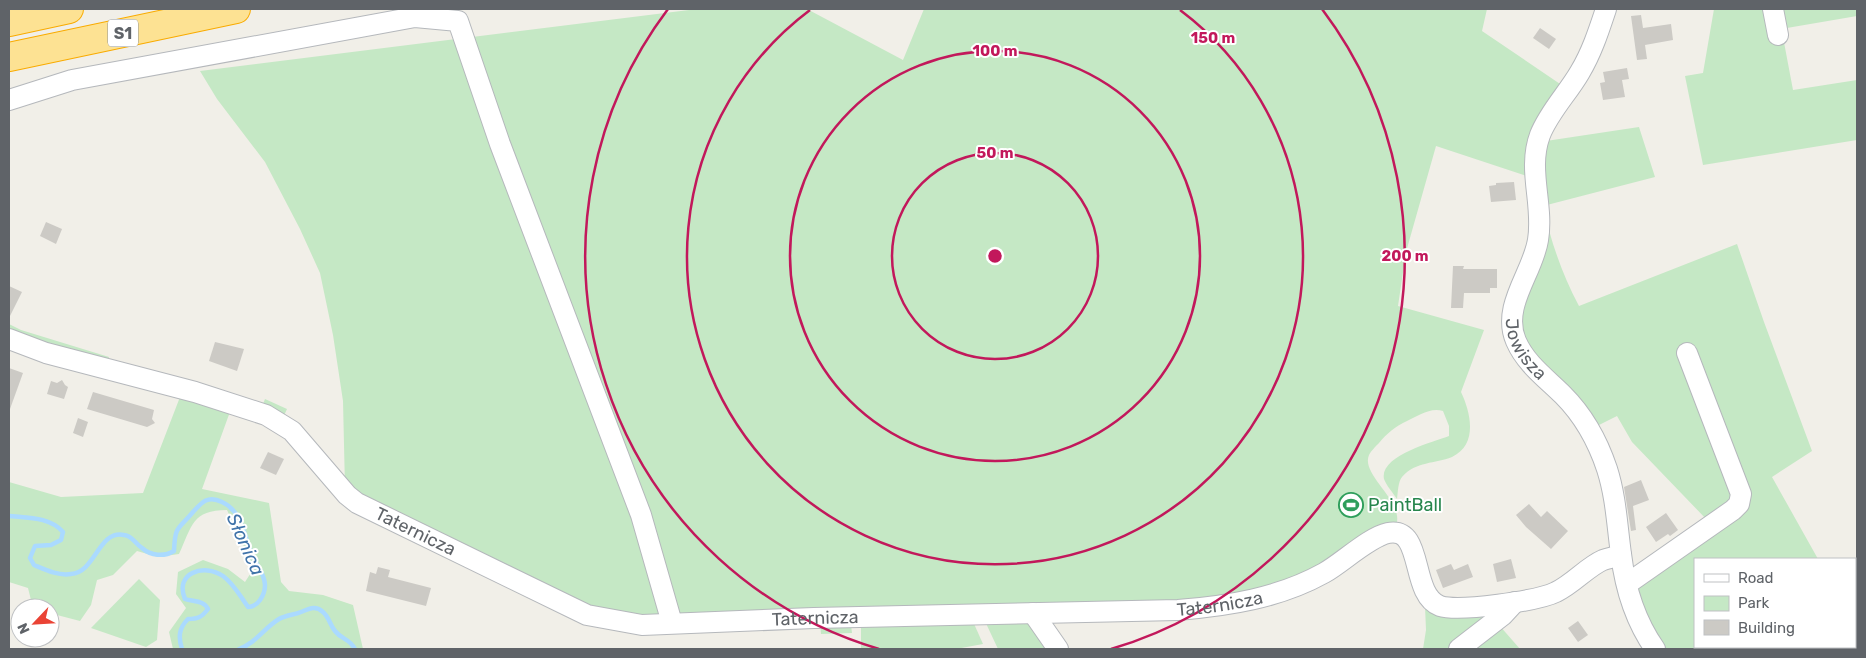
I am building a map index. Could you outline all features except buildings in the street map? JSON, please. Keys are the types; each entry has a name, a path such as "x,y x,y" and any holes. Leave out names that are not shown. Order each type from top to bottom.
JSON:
{"highway":[{"path":"9,22 69,9"},
{"name":"S1","path":"9,58 236,9"}],"street":[{"name":"Jowisza","path":"1606,9 1589,56 1580,73 1550,117 1537,145 1534,166 1539,206 1538,242 1515,306 1513,327 1515,338 1526,358 1564,396 1588,427 1607,468 1617,510 1621,555 1628,584 1639,621 1655,649"},
{"path":"1773,9 1778,34"},
{"path":"9,100 72,80 415,17 458,21 500,144 641,515 672,624"},
{"name":"Taternicza","path":"9,339 46,352 204,395 266,415 292,431 347,495 357,503 587,615 642,625 814,618 1178,610 1227,606 1246,602 1303,583 1325,573 1372,540 1390,533 1400,534 1408,541 1414,554 1424,591 1436,604 1443,607 1460,608 1514,602 1554,593 1603,560 1621,555"},
{"path":"1628,584 1739,504 1741,494 1739,488 1688,353"},
{"path":"1458,649 1504,615 1514,602"},
{"path":"1033,613 1058,649"}],"green space":[{"path":"697,9 807,9 903,60 924,9 1487,9 1482,31 1566,88 1530,177 1436,146 1406,252 1398,306 1484,330 1461,392 1465,400 1470,428 1466,445 1452,457 1419,465 1407,472 1402,477 1398,487 1397,499 1384,479 1385,471 1390,463 1409,451 1449,436 1449,426 1443,411 1433,410 1395,428 1371,452 1368,463 1371,472 1395,509 1397,519 1395,528 1343,558 1245,599 645,615 587,614 345,488 343,401 333,335 320,273 300,229 265,162 217,99 200,71"},
{"path":"1714,9 1770,9 1783,37 1793,90 1857,80 1857,140 1703,165 1685,76 1703,73"},
{"path":"1777,9 1857,9 1857,16 1781,29"},
{"path":"1639,127 1655,177 1543,206 1567,282 1579,306 1737,244 1812,451 1772,477 1817,558 1694,558 1694,648 1761,649 1659,649 1633,592 1679,554 1735,494 1708,521 1632,442 1617,416 1595,427 1518,335 1546,141"},
{"path":"9,324 21,330 109,357 107,365 9,337"},
{"path":"180,397 231,409 202,489 269,503 281,582 289,591 323,595 353,605 363,649 173,649 169,632 186,608 176,594 178,572 203,560 228,569 245,582 254,568 227,510 207,513 200,517 191,528 179,554 158,557 137,551 113,575 97,580 91,605 80,621 60,616 60,598 30,598 28,588 9,582 9,482 61,497 143,493"},
{"path":"265,399 287,409 282,420 263,404"},
{"path":"139,579 160,600 157,640 146,647 91,628"},
{"path":"1425,606 1493,616 1449,649 1423,649 1426,630"},
{"path":"971,617 983,644 956,649 861,649 861,623"},
{"path":"983,617 1031,617 1053,649 998,649"},
{"path":"820,622 851,625 852,633 821,634"},
{"path":"1499,625 1520,649 1468,649"}],"waterway":[{"name":"Słonica","path":"9,516 45,521 58,527 63,532 61,540 51,545 35,546 30,558 34,565 52,572 71,574 79,572 86,566 102,545 115,535 130,537 146,551 153,554 162,555 170,553 174,551 175,536 178,528 202,503 213,499 229,506 238,517 251,553 263,577 264,593 258,603 248,607 234,586 223,576 215,572 208,570 200,571 187,577 183,590 185,599 204,604 208,609 200,617 188,619 181,629 180,641 182,649"},
{"name":"Słonica","path":"239,649 250,643 279,619 315,608 325,614 335,631 355,649"}],"place":[{"name":"PaintBall","path":"1351,505"}]}
